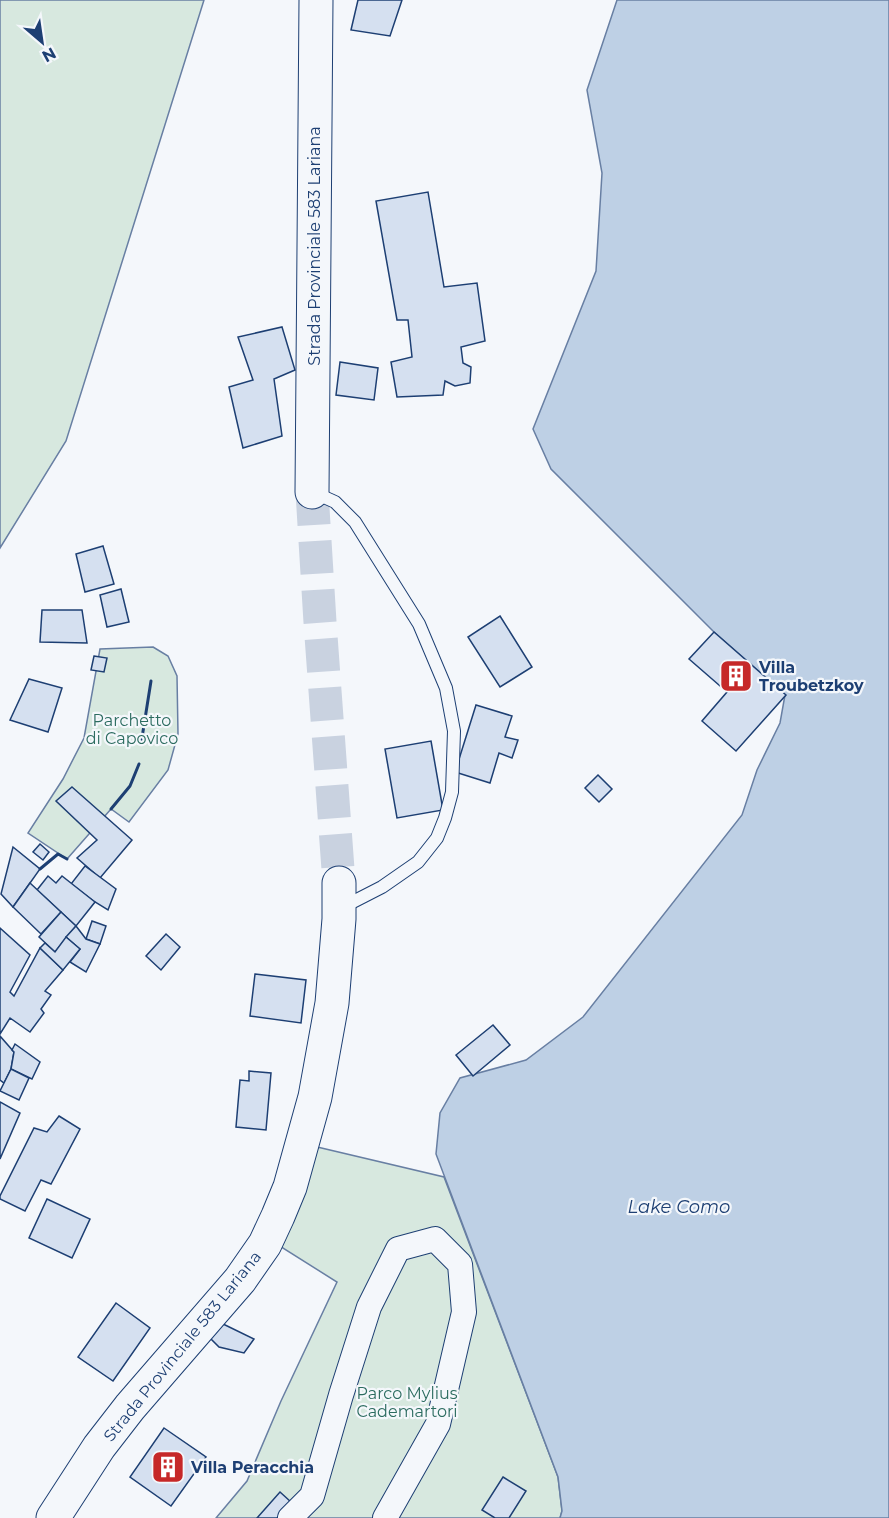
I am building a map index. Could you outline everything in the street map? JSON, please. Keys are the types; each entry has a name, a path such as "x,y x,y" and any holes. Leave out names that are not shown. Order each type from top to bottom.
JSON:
{"main road":[{"name":"Strada Provinciale 583 Lariana","path":"312,492 316,0"},
{"name":"Strada Provinciale 583 Lariana","path":"53,1518 99,1447 130,1407 240,1281 265,1244 278,1216 290,1187 315,1097 332,1003 339,896"}],"street":[{"path":"290,1518 312,1496 369,1307 398,1249 435,1239 460,1264 465,1312 438,1424 385,1518"}],"lane":[{"path":"312,492 335,502 355,522 419,624 446,688 454,731 452,792 437,838 418,862 382,887 339,896"}],"green space":[{"path":"0,0 204,0 66,441 0,548"},
{"name":"Parchetto di Capovico","path":"153,647 168,656 177,676 178,734 168,770 129,822 111,809 67,859 28,833 63,779 84,738 100,649"},
{"name":"Parco Mylius Cademartori","path":"313,1146 444,1177 558,1477 562,1511 560,1518 216,1518 247,1481 281,1401 337,1282 278,1245"}],"water":[{"name":"Lake Como","path":"617,0 889,0 889,1518 560,1518 562,1511 558,1477 436,1154 440,1113 460,1078 526,1060 583,1017 742,815 757,770 780,723 785,695 714,632 551,469 533,429 596,271 602,173 587,90"}],"building":[{"path":"358,0 402,0 390,36 351,30"},
{"path":"428,192 444,287 477,283 485,341 461,347 463,363 471,367 470,383 455,386 445,381 443,395 397,397 391,362 412,357 408,320 397,320 376,201"},
{"path":"282,327 295,370 274,379 282,436 243,448 229,387 253,380 238,337"},
{"path":"340,362 378,368 374,400 336,395"},
{"path":"103,546 114,584 85,592 76,554"},
{"path":"121,589 129,622 107,627 100,595"},
{"path":"42,610 82,610 87,643 40,642"},
{"path":"500,616 532,667 500,687 468,637"},
{"name":"Villa Troubetzkoy","path":"714,632 786,695 736,751 702,721 727,692 689,659"},
{"path":"94,656 107,658 104,672 91,670"},
{"path":"29,679 62,688 48,732 10,720"},
{"path":"476,705 512,716 505,737 518,740 512,758 499,753 490,783 455,772"},
{"path":"431,741 443,810 397,818 385,749"},
{"path":"598,775 612,789 599,802 585,788"},
{"path":"72,787 132,840 100,878 77,858 97,840 56,801"},
{"path":"40,844 49,852 43,860 33,852"},
{"path":"13,847 40,869 13,907 1,894"},
{"path":"85,866 116,889 108,910 71,884"},
{"path":"48,876 56,883 62,876 95,902 76,926 37,890"},
{"path":"30,883 61,912 41,934 13,907"},
{"path":"61,912 76,926 55,952 39,937"},
{"path":"92,921 106,926 100,944 86,939"},
{"path":"76,926 86,939 100,944 86,972 70,962 80,949 66,937"},
{"path":"0,928 30,955 10,992 14,996 40,948 63,970 45,991 51,995 41,1009 44,1013 30,1032 10,1018 0,1034"},
{"path":"166,934 180,947 161,970 146,956"},
{"path":"66,937 80,949 63,970 40,948 45,943 55,952"},
{"path":"255,974 306,980 301,1023 250,1016"},
{"path":"493,1025 510,1045 473,1076 456,1055"},
{"path":"0,1036 14,1052 11,1069 4,1083 0,1080"},
{"path":"15,1044 40,1062 32,1079 11,1069 14,1052 12,1050"},
{"path":"11,1069 29,1078 19,1100 0,1091"},
{"path":"249,1071 271,1073 266,1130 236,1127 240,1080 249,1081"},
{"path":"0,1102 20,1113 0,1159"},
{"path":"59,1116 80,1129 51,1184 41,1180 25,1211 0,1199 34,1128 47,1132"},
{"path":"47,1199 90,1219 72,1258 29,1238"},
{"path":"116,1303 150,1328 113,1381 78,1357"},
{"path":"219,1322 254,1339 244,1353 219,1347 207,1335"},
{"name":"Villa Peracchia","path":"164,1428 206,1457 171,1506 130,1477"},
{"path":"503,1477 526,1491 509,1518 495,1518 482,1510"},
{"path":"280,1492 291,1502 277,1518 257,1518"}],"tunnel":[{"path":"312,492 339,883"}],"wall":[{"path":"141,744 151,681"},
{"path":"111,809 130,786 139,764"},
{"path":"40,869 58,854 67,859"}],"place":[{"name":"Villa Troubetzkoy","path":"736,676"},
{"name":"Villa Peracchia","path":"168,1467"}]}
